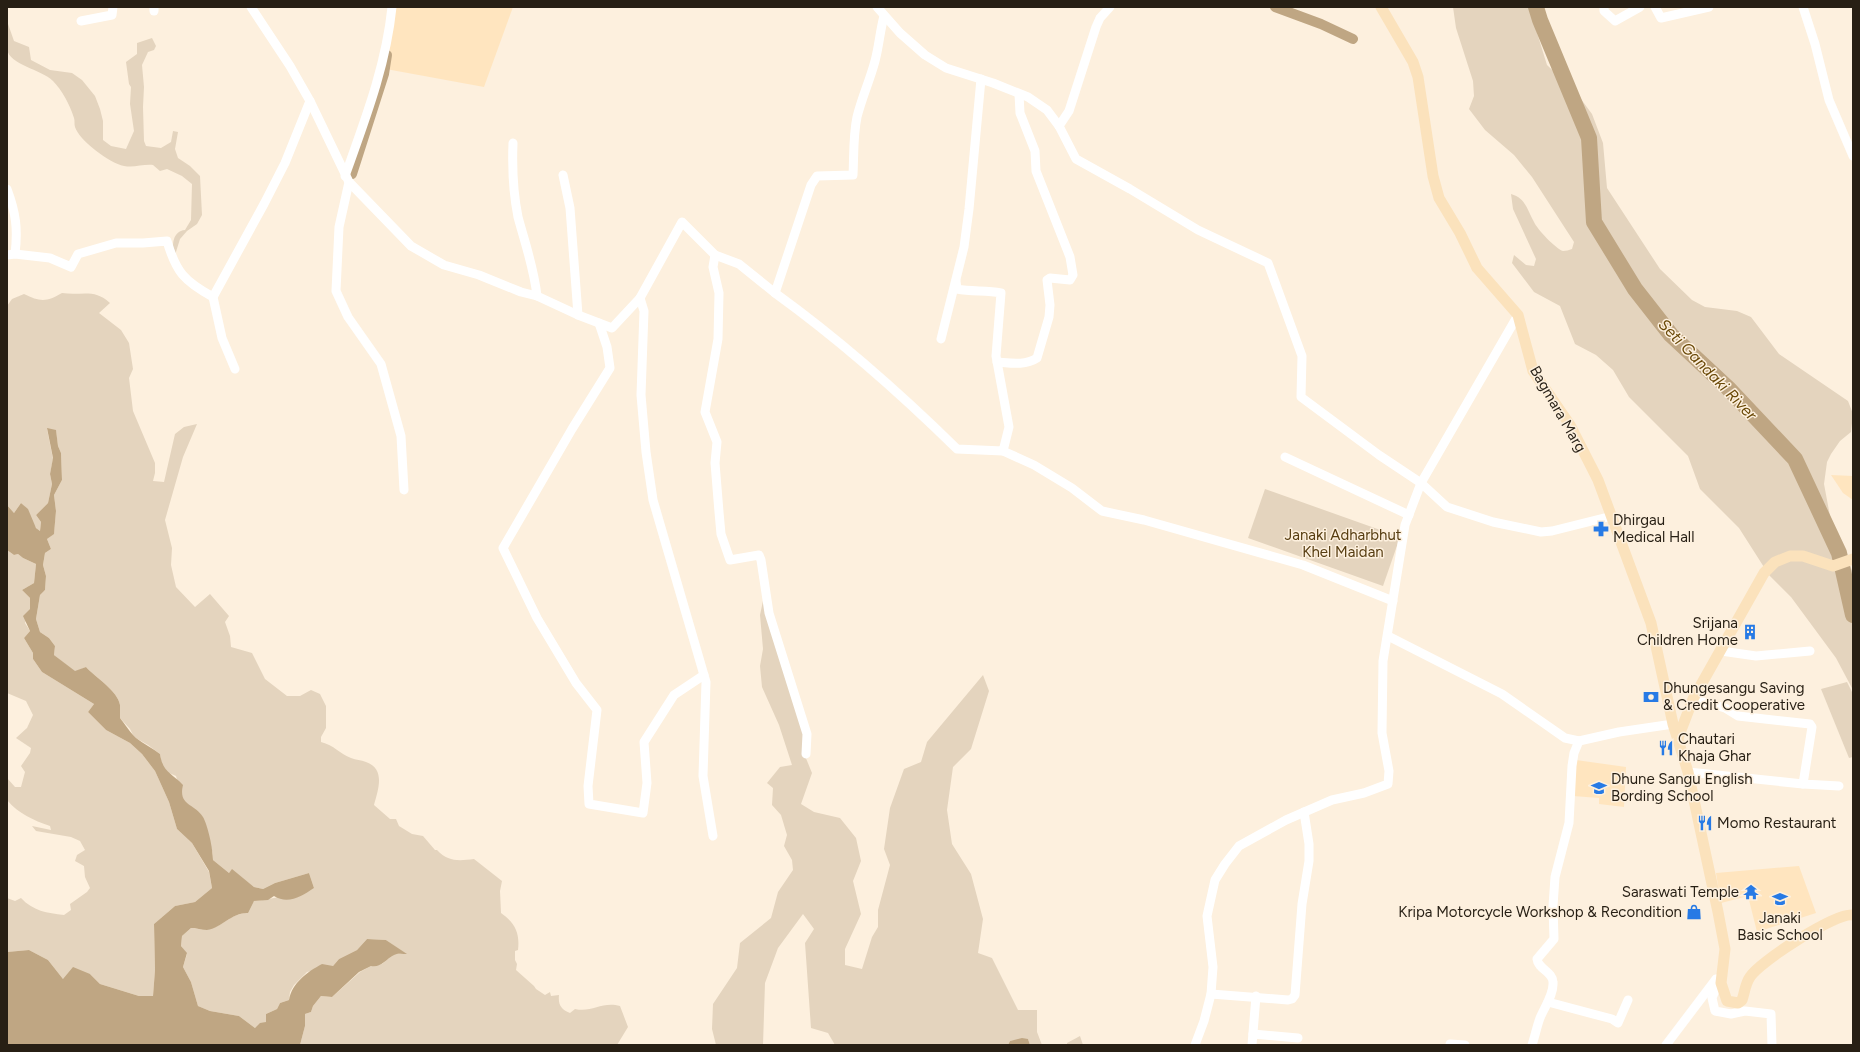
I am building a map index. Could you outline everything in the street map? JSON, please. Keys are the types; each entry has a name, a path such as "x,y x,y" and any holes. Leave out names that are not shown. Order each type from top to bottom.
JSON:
{"main road":[{"name":"Bagmara Marg","path":"1381,7 1413,62 1418,77 1433,176 1439,198 1460,233 1477,268 1518,315 1533,371 1570,424 1598,480 1650,623 1673,724 1688,772 1725,949 1722,971"},
{"path":"1678,738 1692,699 1721,651 1764,573 1775,562 1790,556 1803,556 1833,566 1852,560"},
{"path":"1722,971 1723,994 1727,1001 1738,1003 1742,1000 1750,976 1761,964 1815,930 1840,917 1848,914 1853,915"}],"street":[{"path":"81,21 112,15 113,7"},
{"path":"251,7 290,66 310,101 347,179 411,246 444,265 478,275 521,292 537,296 578,315 612,328 640,298 682,222 715,255 739,264 854,353 914,406 957,449 1003,451 1034,465 1072,488 1102,511 1144,520 1303,565 1393,601"},
{"path":"392,7 390,31 378,85 347,179 339,227 336,291 348,317 381,364 401,436 404,490"},
{"path":"877,7 900,33 925,55 946,68 981,79 1019,94 1047,110 1059,126 1076,159 1130,189 1198,230 1268,263 1302,356 1301,397 1379,455 1421,483 1447,507 1493,522 1541,532 1552,531 1612,516"},
{"path":"1059,126 1069,110 1096,27 1100,18 1110,7"},
{"path":"1604,7 1604,11 1615,21 1640,7"},
{"path":"1655,7 1661,18 1709,7"},
{"path":"1803,7 1819,58 1829,100 1853,156"},
{"path":"775,293 811,185 817,176 853,175 857,118 864,91 878,50 879,32 884,16"},
{"path":"941,339 964,246 969,209 981,79"},
{"path":"997,362 1030,362 1037,358 1049,317 1050,305 1047,280 1050,278 1070,280 1073,275 1070,257 1036,170 1035,151 1020,113 1019,94"},
{"path":"236,369 222,338 213,297 285,163 310,101"},
{"path":"513,143 512,173 516,200 519,218 534,274 537,296"},
{"path":"563,175 570,208 578,315"},
{"path":"7,189 15,209 17,237 11,254 50,258 70,267 78,254 116,243 167,241 172,259 180,274 199,290 213,297"},
{"path":"715,255 713,267 719,293 718,339 705,412 717,442 715,463 721,534 730,560 759,555 761,560 768,613 807,734 806,754"},
{"path":"956,281 957,289 974,292 986,290 1000,293 996,356 1008,427 1003,451"},
{"path":"640,298 644,311 641,395 646,452 653,500 706,682 703,776 713,836"},
{"path":"1195,1045 1204,1021 1211,994 1213,967 1207,916 1215,880 1239,846 1286,820 1332,800 1364,793 1388,784 1389,771 1382,733 1383,661 1405,525 1421,483 1518,315"},
{"path":"599,323 610,368 572,429 502,548 537,618 576,683 597,710 588,786 589,804 643,814 647,784 644,742 674,695 704,675"},
{"path":"1285,457 1409,515"},
{"path":"1388,636 1502,694 1565,738 1579,741 1619,732 1673,724"},
{"path":"1721,651 1756,656 1810,651"},
{"path":"1692,699 1725,708 1738,716 1810,724 1812,727 1803,784"},
{"path":"1532,1045 1540,1017 1548,1002 1553,982 1552,978 1538,965 1537,959 1554,939 1552,906 1555,877 1569,823 1572,766 1574,753 1579,741"},
{"path":"1688,772 1803,784 1839,786"},
{"path":"1211,994 1256,996 1288,1000 1292,999 1295,995 1301,911 1309,861 1309,844 1304,812"},
{"path":"1666,1045 1722,971"},
{"path":"1722,971 1712,998 1715,1011 1731,1014 1745,1011 1770,1014 1772,1045"},
{"path":"1252,1045 1256,996"},
{"path":"1548,1002 1612,1019 1618,1023 1628,1000"},
{"path":"1253,1034 1298,1038"},
{"path":"1450,1044 1464,1045"}],"shaded area":[{"path":"395,7 513,7 484,87 386,69"},
{"path":"47,428 56,430 58,446 61,453 62,480 54,495 56,511 54,534 47,539 51,549 45,553 43,565 46,576 45,590 40,595 36,619 40,632 49,638 55,646 54,655 75,671 86,667 111,689 120,705 120,718 130,732 136,738 160,754 165,769 183,785 182,792 185,801 203,817 210,838 213,860 229,873 232,869 254,887 263,889 275,883 309,873 314,888 305,894 290,900 279,899 274,896 268,900 254,901 248,913 242,913 232,917 212,929 207,930 191,928 182,936 181,946 187,953 183,967 191,982 198,1006 210,1011 239,1016 255,1028 260,1023 266,1022 266,1014 277,1009 280,1003 289,1000 293,988 306,974 322,964 333,966 339,959 357,950 367,939 386,940 407,954 395,954 378,966 371,966 359,972 332,997 321,996 313,1006 311,1012 305,1014 305,1026 300,1045 7,1045 7,952 29,950 48,960 63,979 73,967 90,974 100,984 139,996 153,996 155,970 154,924 175,906 195,902 212,888 209,871 192,843 177,829 169,802 155,771 142,754 130,743 106,730 88,712 94,704 42,672 33,659 33,653 24,638 30,631 23,616 30,609 30,598 22,590 34,583 36,564 18,554 14,555 7,550 7,505 14,513 21,503 28,509 36,528 40,531 41,522 36,515 48,503 52,484 50,474 53,458"},
{"path":"1831,475 1853,476 1853,500 1843,493"},
{"name":"Dhune Sangu English Bording School","path":"1576,760 1626,767 1624,807 1599,804 1599,798 1573,796"},
{"name":"Janaki Basic School","path":"1799,866 1816,913 1757,932 1748,896 1721,903 1716,873"},
{"path":"1022,1038 1028,1039 1030,1045 1008,1045 1010,1041"}],"green space":[{"path":"1453,7 1529,7 1547,65 1578,95 1592,114 1603,143 1607,188 1660,269 1692,300 1705,307 1737,311 1751,317 1779,354 1848,401 1853,414 1851,432 1840,441 1831,454 1827,462 1824,484 1830,516 1853,573 1853,690 1836,658 1791,597 1769,575 1739,528 1700,489 1688,456 1629,397 1613,370 1596,355 1575,344 1560,306 1534,292 1512,263 1514,255 1526,265 1534,266 1536,259 1513,209 1511,194 1523,201 1536,225 1556,247 1563,251 1572,249 1574,242 1532,177 1514,155 1485,130 1469,109 1474,96 1473,81 1456,28"},
{"path":"7,21 14,41 29,47 31,60 50,70 72,73 82,80 95,96 100,109 103,121 103,140 111,146 126,149 134,131 130,104 131,87 129,84 126,62 137,54 137,43 152,38 156,46 154,50 148,52 142,65 144,87 144,141 146,146 161,148 171,142 173,131 178,132 175,149 178,158 190,166 200,176 202,215 197,224 187,231 180,239 175,255 173,247 174,239 178,233 185,230 191,220 192,184 182,176 167,169 160,171 153,165 124,166 118,164 103,156 88,144 75,127 74,119 63,93 53,81 41,73 19,63 9,54 7,49"},
{"path":"62,293 93,294 104,298 110,303 99,313 121,330 129,343 133,369 129,378 133,411 155,463 153,481 164,482 175,434 184,427 197,424 183,457 165,520 172,548 171,565 176,587 195,607 210,594 229,616 225,622 230,636 231,647 252,653 265,679 287,696 300,696 311,690 320,694 326,706 326,728 321,737 321,742 330,745 353,759 372,765 376,770 379,780 374,805 390,819 396,819 399,826 412,834 423,836 435,850 445,857 454,860 474,859 502,881 500,891 501,913 516,929 518,938 518,950 515,951 515,960 517,964 516,970 536,989 545,995 550,992 551,996 559,995 561,1006 564,1010 570,1013 575,1009 587,1010 608,1005 620,1006 628,1027 617,1045 300,1045 305,1026 305,1014 311,1012 313,1006 321,996 332,997 360,972 371,966 382,964 394,954 406,954 386,940 367,939 357,950 339,959 333,966 307,972 294,985 290,992 289,1000 280,1003 277,1009 266,1014 267,1022 255,1028 239,1016 210,1011 198,1006 191,982 183,967 187,954 181,946 182,936 191,928 206,930 218,926 234,916 244,913 254,901 276,898 314,888 309,873 275,883 263,889 254,887 232,870 229,873 213,860 213,854 202,816 183,800 176,776 167,772 162,766 160,754 134,737 130,729 120,718 120,705 111,689 86,667 75,672 54,655 55,646 49,638 40,632 36,619 40,595 45,590 46,576 43,565 45,553 51,549 47,539 54,533 56,511 54,495 62,480 61,453 58,446 56,431 47,429 53,459 50,474 52,484 48,503 36,515 41,522 40,531 34,525 25,506 21,503 14,513 7,505 7,306 12,299 24,294 39,300 43,300 52,298"},
{"name":"Janaki Adharbhut Khel Maidan","path":"1265,489 1400,537 1383,586 1248,538"},
{"path":"7,550 14,555 18,554 36,564 34,583 22,590 30,598 30,609 25,623 30,631 24,638 33,653 33,659 42,672 94,704 88,712 106,730 130,743 142,754 155,771 169,802 177,829 192,843 209,872 212,888 195,902 175,906 154,924 155,970 153,996 139,996 100,984 90,974 63,979 48,960 29,950 7,952 7,898 15,901 21,898 35,909 64,915 71,910 70,904 87,892 90,888 85,877 84,866 75,861 77,855 85,850 80,841 71,837 36,831 32,826 51,830 50,826 27,816 16,809 7,800 7,778 15,787 21,787 25,772 21,766 30,753 31,748 16,738 27,728 33,715 26,701 7,693"},
{"path":"764,596 805,733 803,751 812,773 801,804 814,812 840,818 856,838 861,861 853,881 861,914 845,949 845,965 862,969 872,937 878,927 878,910 890,865 884,849 890,808 904,769 921,762 927,742 983,675 989,691 971,749 953,767 947,810 952,844 971,874 983,919 978,953 992,958 1018,1010 1037,1010 1037,1032 1042,1045 1030,1045 1028,1039 1010,1041 1008,1045 835,1045 828,1033 811,1028 805,943 814,929 803,914 778,948 765,983 763,1045 716,1045 712,1029 713,1004 737,968 740,943 771,918 778,892 793,870 792,860 784,846 787,835 781,815 772,805 773,788 767,783 780,767 792,765 779,725 762,687 760,666 763,649 760,615"},
{"path":"1847,682 1853,694 1853,757 1849,758 1821,689"},
{"path":"1080,1036 1083,1045 1067,1045 1067,1043"}],"waterway":[{"path":"1275,7 1321,24 1353,39"},
{"name":"Seti Gandaki River","path":"1536,7 1589,138 1594,222 1635,289 1671,335 1728,388 1795,459 1839,553 1853,615"},
{"path":"352,174 384,74 387,55"}],"place":[{"name":"Dhirgau Medical Hall","path":"1601,529"},
{"name":"Srijana Children Home","path":"1750,632"},
{"name":"Dhungesangu Saving & Credit Cooperative","path":"1651,697"},
{"name":"Chautari Khaja Ghar","path":"1666,748"},
{"name":"Dhune Sangu English Bording School","path":"1599,788"},
{"name":"Momo Restaurant","path":"1705,823"},
{"name":"Saraswati Temple","path":"1751,892"},
{"name":"Janaki Basic School","path":"1780,899"},
{"name":"Kripa Motorcycle Workshop & Recondition","path":"1694,912"}]}
